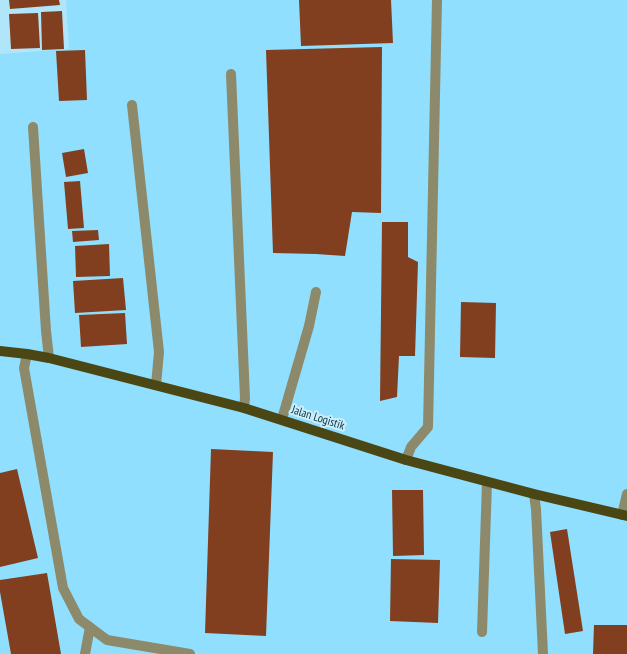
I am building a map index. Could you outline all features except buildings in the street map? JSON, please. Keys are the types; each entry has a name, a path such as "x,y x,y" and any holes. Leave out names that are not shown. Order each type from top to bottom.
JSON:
{"main road":[{"name":"Jalan Logistik","path":"0,351 49,358 244,408 406,460 624,516"}],"lane":[{"path":"406,460 411,447 428,427 437,0"},
{"path":"231,74 245,398 244,408"},
{"path":"132,106 159,352 156,385"},
{"path":"33,127 49,358"},
{"path":"282,420 309,326 316,292"},
{"path":"27,354 24,368 63,588 79,619 107,640 190,654"},
{"path":"482,632 487,482"},
{"path":"534,494 543,654"},
{"path":"624,516 627,494"},
{"path":"85,654 90,627"}],"shaded area":[{"path":"66,0 627,0 627,654 0,654 0,54 69,49"}]}
